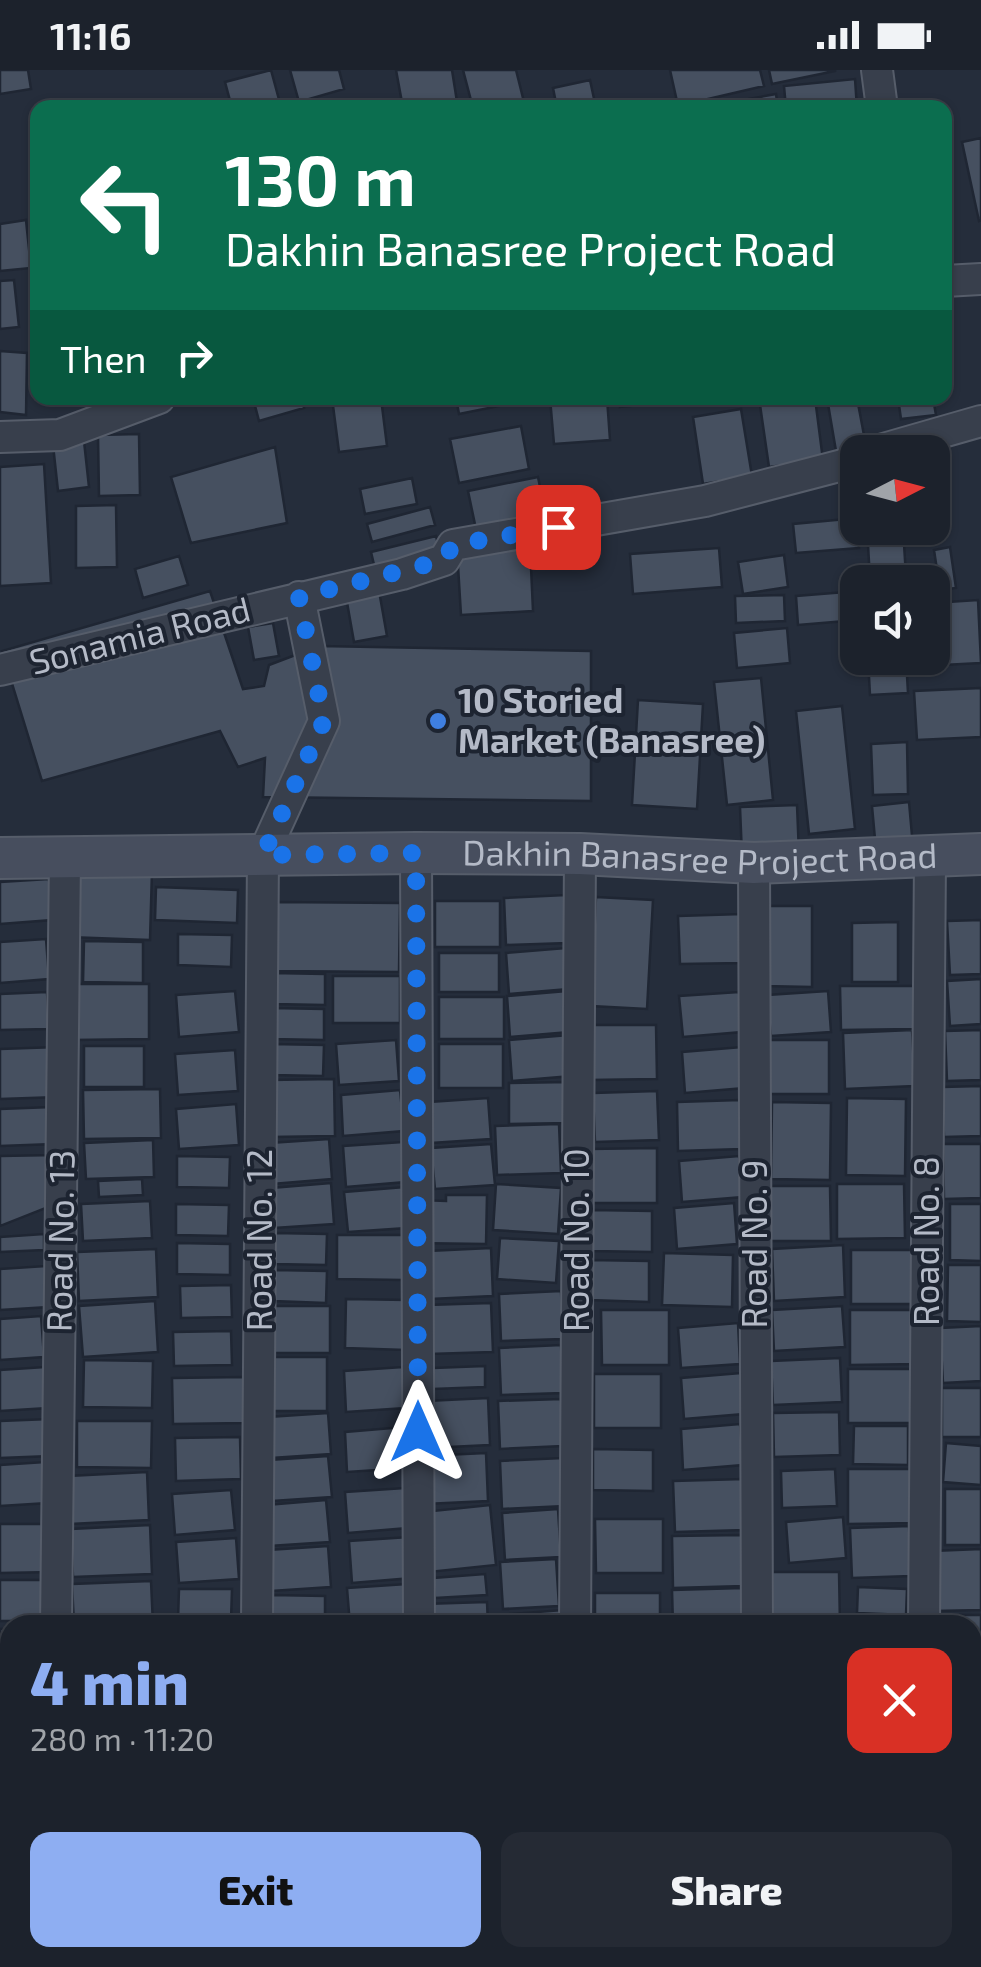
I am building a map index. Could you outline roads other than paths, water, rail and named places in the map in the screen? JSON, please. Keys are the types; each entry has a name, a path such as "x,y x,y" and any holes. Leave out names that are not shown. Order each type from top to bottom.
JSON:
{"street":[{"path":"877,70 881,100"},
{"path":"952,281 981,279"},
{"path":"0,438 60,435 140,405"},
{"path":"932,435 981,421"},
{"name":"Sonamia Road","path":"0,670 416,570 444,560 453,545 705,502 840,466"},
{"path":"263,855 324,721 299,597"},
{"path":"416,853 419,1615"},
{"name":"Dakhin Banasree Project Road","path":"0,858 580,854 754,863 981,854"},
{"name":"Road No. 10","path":"574,1615 580,854"},
{"name":"Road No. 12","path":"257,1615 263,855"},
{"name":"Road No. 13","path":"56,1615 66,858"},
{"name":"Road No. 8","path":"924,1615 930,858"},
{"name":"Road No. 9","path":"754,863 756,1615"}],"place":[{"name":"10 Storied Market (Banasree)","path":"438,721"}]}
